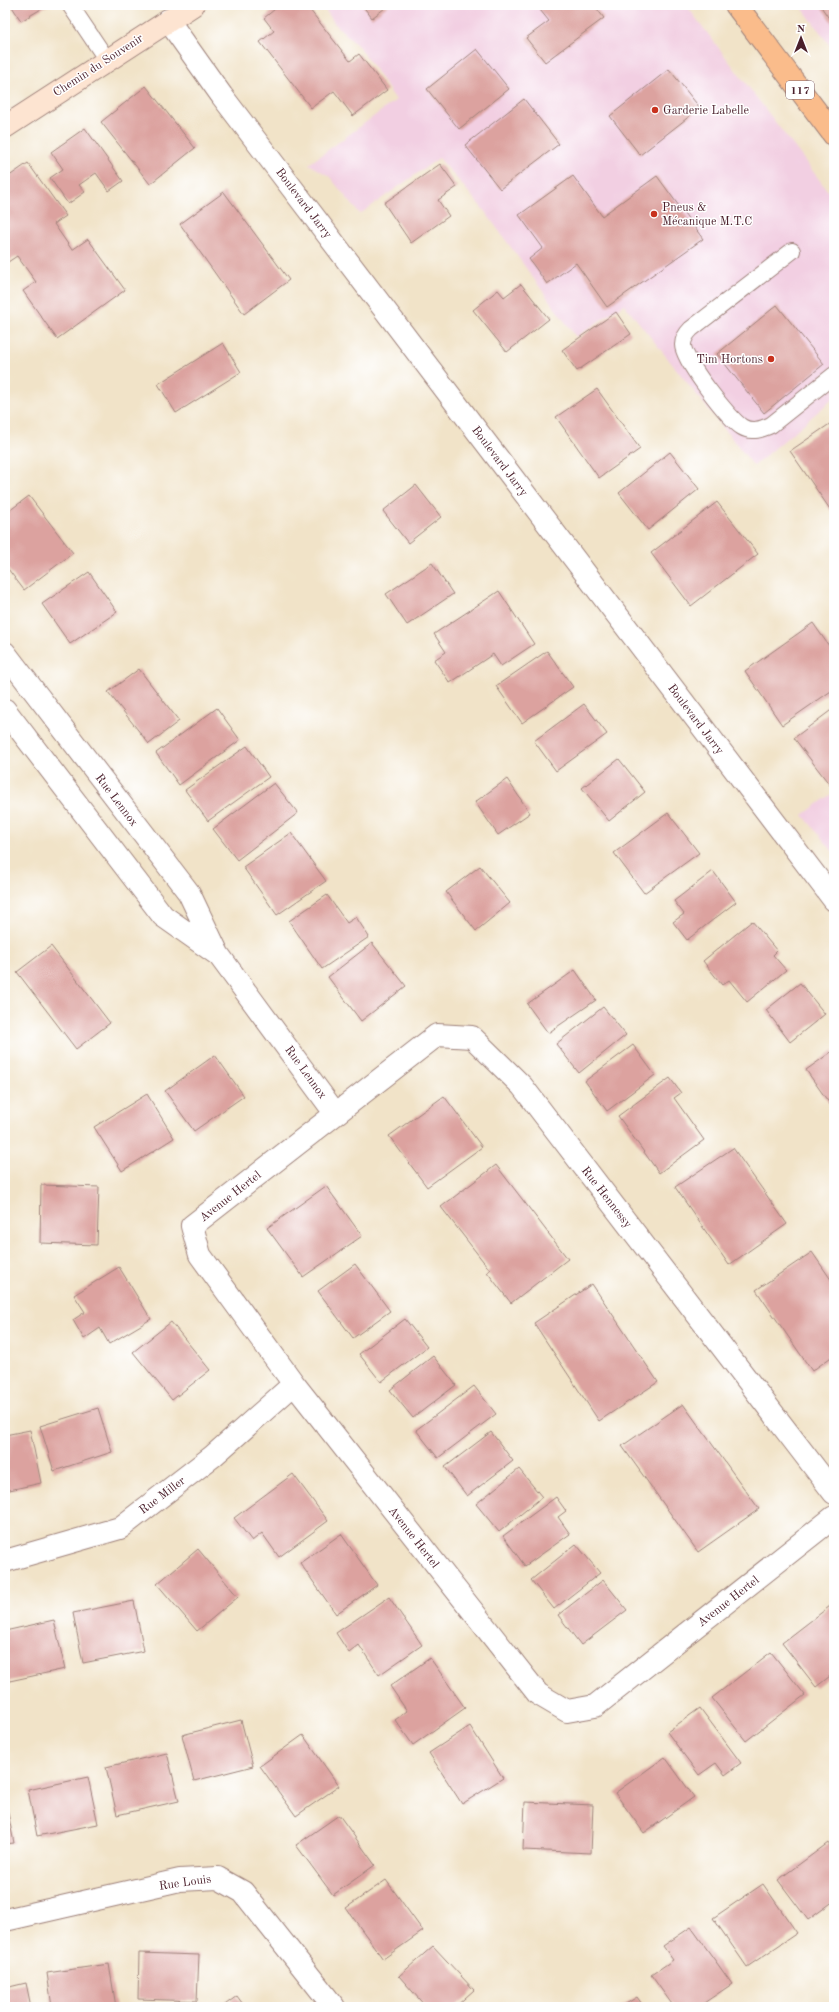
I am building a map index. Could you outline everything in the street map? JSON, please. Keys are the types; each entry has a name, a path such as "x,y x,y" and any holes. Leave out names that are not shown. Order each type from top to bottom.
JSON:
{"main road":[{"name":"117","path":"736,5 834,134"}],"street":[{"name":"Chemin du Souvenir","path":"5,127 189,6"},
{"name":"Boulevard Jarry","path":"168,20 222,96 834,900"},
{"name":"Rue Lennox","path":"5,653 189,894 218,954 336,1113"},
{"name":"Rue Lennox","path":"5,710 163,916 218,954"},
{"name":"Rue Hennessy","path":"336,1113 437,1035 472,1037 522,1086 834,1493"},
{"name":"Avenue Hertel","path":"336,1113 192,1226 200,1255 294,1384 538,1694 567,1711 595,1706 834,1517"},
{"name":"Rue Miller","path":"5,1561 120,1528 213,1456 294,1384"},
{"name":"Rue Louis","path":"5,1920 180,1880 218,1878 243,1892 334,2007"}],"lane":[{"path":"70,5 107,60"},
{"path":"792,251 691,329 683,344 685,355 692,367 734,421 743,428 752,430 762,430 771,425 834,375"}],"shaded area":[{"path":"322,5 686,5 834,199 834,398 754,466 624,304 576,337 483,209 439,158 360,214 329,176 309,164 396,100 360,48 335,24"},
{"path":"800,5 834,5 834,51"},
{"path":"834,792 834,853 803,815"}],"building":[{"path":"11,5 48,5 21,21"},
{"path":"280,5 306,5 350,61 359,54 387,90 353,116 334,91 311,108 260,42 274,31 264,18"},
{"path":"362,5 389,5 372,18"},
{"path":"536,5 594,5 604,18 545,62 526,38 549,21"},
{"path":"820,5 834,5 834,26"},
{"path":"477,49 509,89 459,129 427,89"},
{"path":"669,69 700,108 640,155 610,116"},
{"path":"146,86 195,148 150,184 101,122"},
{"path":"524,99 559,144 500,189 465,145"},
{"path":"85,128 123,181 109,191 96,173 79,185 85,192 68,204 50,178 63,169 51,152"},
{"path":"28,163 66,216 54,224 72,250 88,239 125,290 57,339 23,291 36,282 17,256 5,264 5,179"},
{"path":"440,164 457,187 438,200 449,216 411,243 384,203"},
{"path":"573,176 602,216 657,176 703,239 607,307 576,263 547,284 529,259 543,248 519,215"},
{"path":"224,192 289,280 244,314 180,224"},
{"path":"521,284 549,319 507,352 473,310 498,290 504,297"},
{"name":"Tim Hortons","path":"777,305 824,364 764,413 717,354"},
{"path":"616,312 631,334 577,371 562,350"},
{"path":"223,343 241,372 176,413 158,384"},
{"path":"597,389 640,449 599,478 556,417"},
{"path":"834,421 834,515 790,451"},
{"path":"670,452 699,489 648,530 619,493"},
{"path":"416,485 441,517 408,543 383,511"},
{"path":"29,496 73,553 24,590 5,565 5,514"},
{"path":"717,502 758,554 691,606 651,553"},
{"path":"432,563 453,594 407,625 386,594"},
{"path":"89,572 117,612 70,644 42,604"},
{"path":"499,591 534,644 501,666 493,654 450,683 434,660 446,652 434,634"},
{"path":"813,623 834,653 834,689 782,725 745,671"},
{"path":"547,651 573,687 522,723 496,686"},
{"path":"139,669 179,721 149,744 108,692"},
{"path":"584,704 607,734 556,771 534,741"},
{"path":"217,708 240,740 179,785 156,753"},
{"path":"834,708 834,788 833,789 794,738"},
{"path":"247,746 269,777 208,821 185,790"},
{"path":"619,759 645,792 609,821 582,788"},
{"path":"507,779 530,813 498,835 475,802"},
{"path":"274,783 298,813 237,860 213,829"},
{"path":"668,813 699,853 644,893 614,853"},
{"path":"291,833 326,881 277,915 243,867"},
{"path":"480,866 510,903 476,931 446,892"},
{"path":"713,871 736,902 687,940 673,922 684,914 674,901"},
{"path":"327,895 347,923 356,917 369,937 322,969 289,921"},
{"path":"752,921 777,951 773,955 786,970 747,1002 729,980 722,985 703,961"},
{"path":"372,943 406,986 361,1021 328,977"},
{"path":"51,946 110,1023 76,1049 17,972"},
{"path":"575,970 596,1000 548,1033 527,1004"},
{"path":"800,983 825,1014 790,1042 766,1010"},
{"path":"603,1007 626,1035 579,1073 556,1044"},
{"path":"633,1045 655,1075 607,1111 585,1081"},
{"path":"834,1050 834,1105 832,1107 806,1070"},
{"path":"215,1055 244,1096 194,1131 165,1091"},
{"path":"670,1078 681,1093 674,1098 704,1140 659,1173 618,1116"},
{"path":"147,1094 174,1138 122,1171 94,1127"},
{"path":"444,1096 482,1147 427,1187 389,1136"},
{"path":"733,1148 787,1224 729,1265 675,1187"},
{"path":"496,1165 568,1259 511,1303 487,1272 490,1270 441,1207"},
{"path":"41,1185 99,1187 97,1245 40,1243"},
{"path":"326,1186 362,1236 303,1277 267,1228"},
{"path":"812,1252 834,1284 834,1355 812,1371 756,1290"},
{"path":"355,1264 390,1311 353,1338 318,1291"},
{"path":"119,1267 151,1319 109,1344 100,1328 84,1339 73,1320 85,1312 74,1295"},
{"path":"592,1284 658,1382 599,1421 534,1323"},
{"path":"405,1319 427,1347 381,1382 359,1354"},
{"path":"171,1322 210,1370 172,1400 133,1352"},
{"path":"433,1356 456,1385 413,1418 390,1390"},
{"path":"474,1386 496,1414 438,1458 416,1430"},
{"path":"683,1404 759,1509 698,1552 622,1446"},
{"path":"98,1408 112,1452 54,1471 40,1426"},
{"path":"30,1430 41,1483 5,1491 5,1435"},
{"path":"491,1432 513,1461 467,1496 445,1467"},
{"path":"519,1469 542,1497 499,1532 476,1504"},
{"path":"293,1474 328,1521 279,1557 262,1533 252,1541 234,1518"},
{"path":"556,1497 566,1511 558,1517 570,1534 525,1566 503,1536"},
{"path":"341,1534 377,1585 336,1614 300,1563"},
{"path":"576,1544 600,1573 554,1609 531,1580"},
{"path":"198,1549 238,1597 197,1631 157,1584"},
{"path":"603,1580 627,1610 581,1645 558,1615"},
{"path":"389,1597 422,1645 379,1675 359,1645 349,1653 336,1633"},
{"path":"134,1601 144,1651 83,1663 73,1613"},
{"path":"834,1603 834,1673 816,1687 782,1643"},
{"path":"54,1620 65,1669 5,1682 5,1631"},
{"path":"771,1652 805,1695 746,1741 712,1698"},
{"path":"430,1658 465,1708 413,1745 395,1720 407,1711 390,1686"},
{"path":"700,1708 741,1763 725,1775 716,1763 699,1775 667,1732"},
{"path":"241,1720 253,1766 194,1781 182,1735"},
{"path":"470,1726 503,1778 462,1804 429,1753"},
{"path":"303,1735 339,1786 296,1816 260,1766"},
{"path":"167,1753 179,1801 117,1815 106,1767"},
{"path":"665,1757 694,1797 644,1833 615,1793"},
{"path":"88,1777 98,1824 37,1836 28,1790"},
{"path":"5,1798 14,1843 5,1844"},
{"path":"525,1802 593,1805 591,1853 523,1850"},
{"path":"339,1815 375,1865 333,1895 296,1845"},
{"path":"828,1843 834,1852 834,1901 808,1920 778,1880"},
{"path":"386,1880 423,1931 383,1959 346,1908"},
{"path":"763,1884 797,1933 747,1967 713,1918"},
{"path":"691,1927 732,1984 698,2007 674,2007 651,1975 673,1960 663,1946"},
{"path":"433,1946 474,1990 455,2007 426,2007 399,1976"},
{"path":"139,1953 199,1955 197,2001 138,1999"},
{"path":"109,1964 116,2007 52,2007 47,1973"},
{"path":"26,1983 31,2007 5,2007 5,1988"},
{"path":"237,1996 245,2007 222,2007"},
{"path":"637,1997 644,2007 621,2007"}],"place":[{"name":"Garderie Labelle","path":"655,110"},
{"name":"Pneus & Mécanique M.T.C","path":"654,214"},
{"name":"Tim Hortons","path":"771,359"}]}
